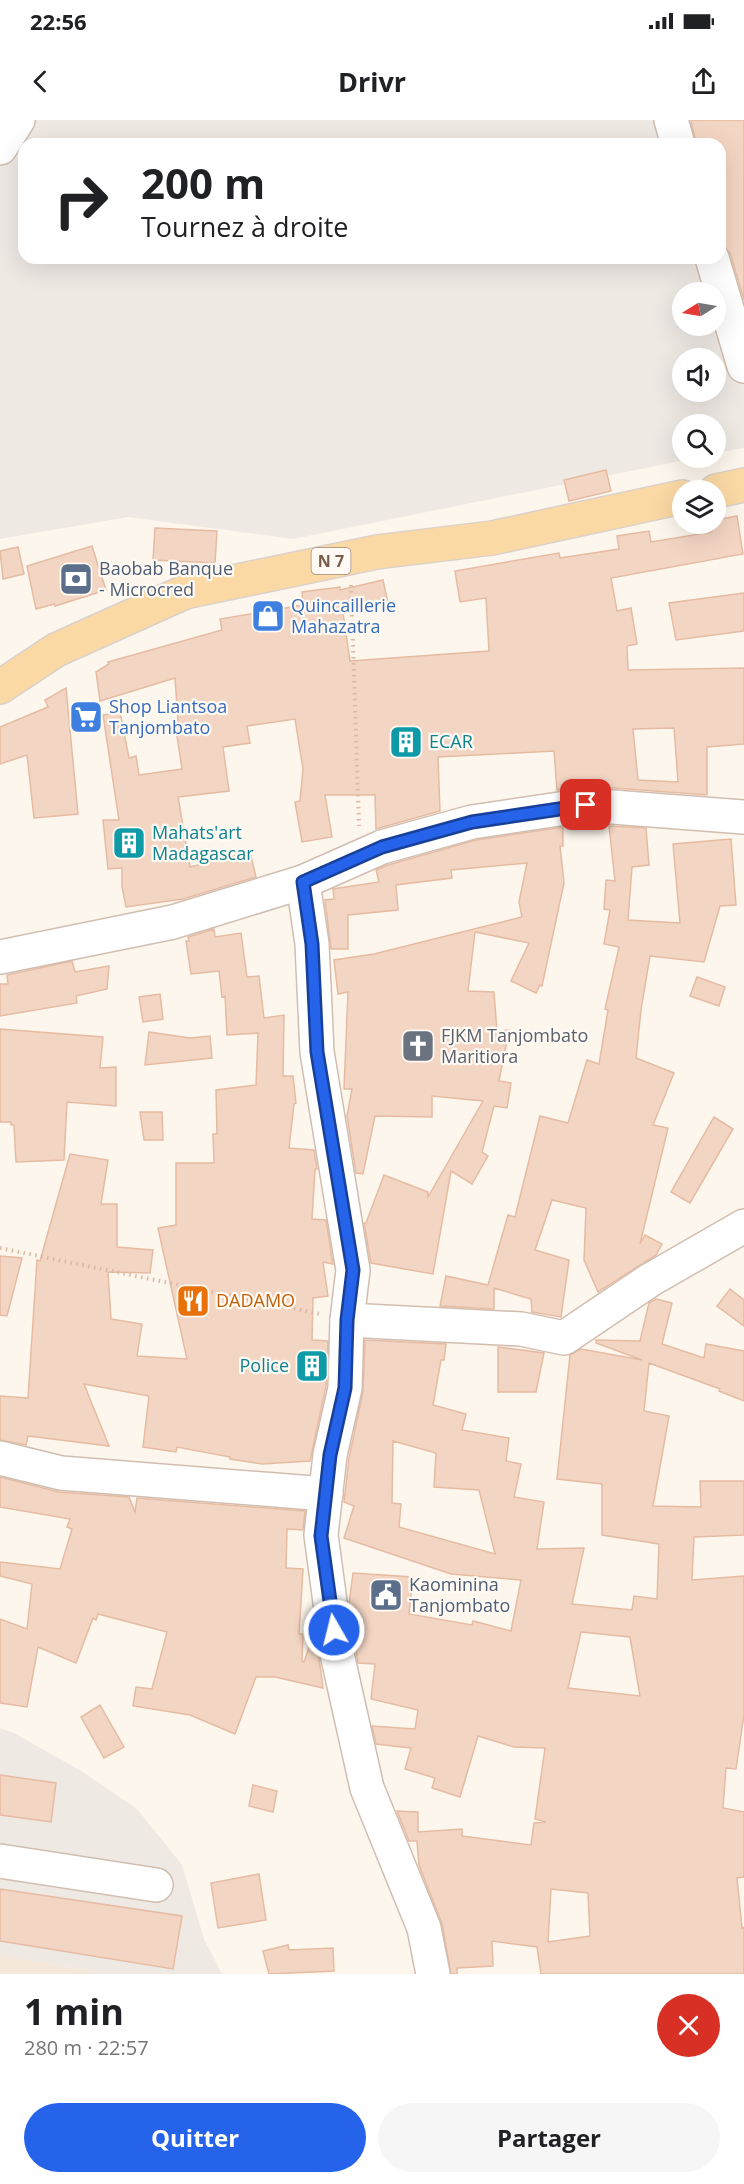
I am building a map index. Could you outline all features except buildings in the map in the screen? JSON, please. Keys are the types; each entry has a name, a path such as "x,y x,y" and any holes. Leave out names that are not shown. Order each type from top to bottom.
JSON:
{"main road":[{"path":"726,489 744,485"},
{"name":"N 7","path":"0,687 56,650 185,592 377,552 492,538 672,499"}],"street":[{"path":"0,148 18,120"},
{"path":"670,120 676,138"},
{"path":"714,264 744,366"},
{"path":"0,957 173,922 303,882 382,847 472,822 586,805 744,817"},
{"path":"303,882 312,944 317,1052 353,1270 347,1320 345,1388 330,1455 321,1536 337,1654 364,1777 424,1928 433,1974"},
{"path":"347,1320 521,1329 564,1338 650,1280 744,1226"},
{"path":"0,1458 61,1473 326,1494"},
{"path":"0,1861 156,1885"}],"path":[{"path":"350,557 360,857"},
{"path":"0,1248 347,1320"}],"shaded area":[{"path":"0,120 744,120 744,448 726,451 726,414 672,414 672,463 293,539 128,517 0,539"},
{"path":"0,1728 14,1733 83,1772 137,1809 182,1865 204,1939 222,1974 109,1974 0,1955"},
{"path":"0,1955 109,1974 0,1974"}],"place":[{"name":"Baobab Banque - Microcred","path":"76,579"},
{"name":"Quincaillerie Mahazatra","path":"268,616"},
{"name":"Shop Liantsoa Tanjombato","path":"86,717"},
{"name":"ECAR","path":"406,742"},
{"name":"Mahats'art Madagascar","path":"129,843"},
{"name":"FJKM Tanjombato Maritiora","path":"418,1046"},
{"name":"DADAMO","path":"193,1301"},
{"name":"Police","path":"312,1366"},
{"name":"Kaominina Tanjombato","path":"386,1595"}],"route":[{"path":"334,1630 321,1536 330,1455 345,1388 347,1320 353,1270 317,1052 312,944 303,882 382,847 472,822 586,805"}]}
